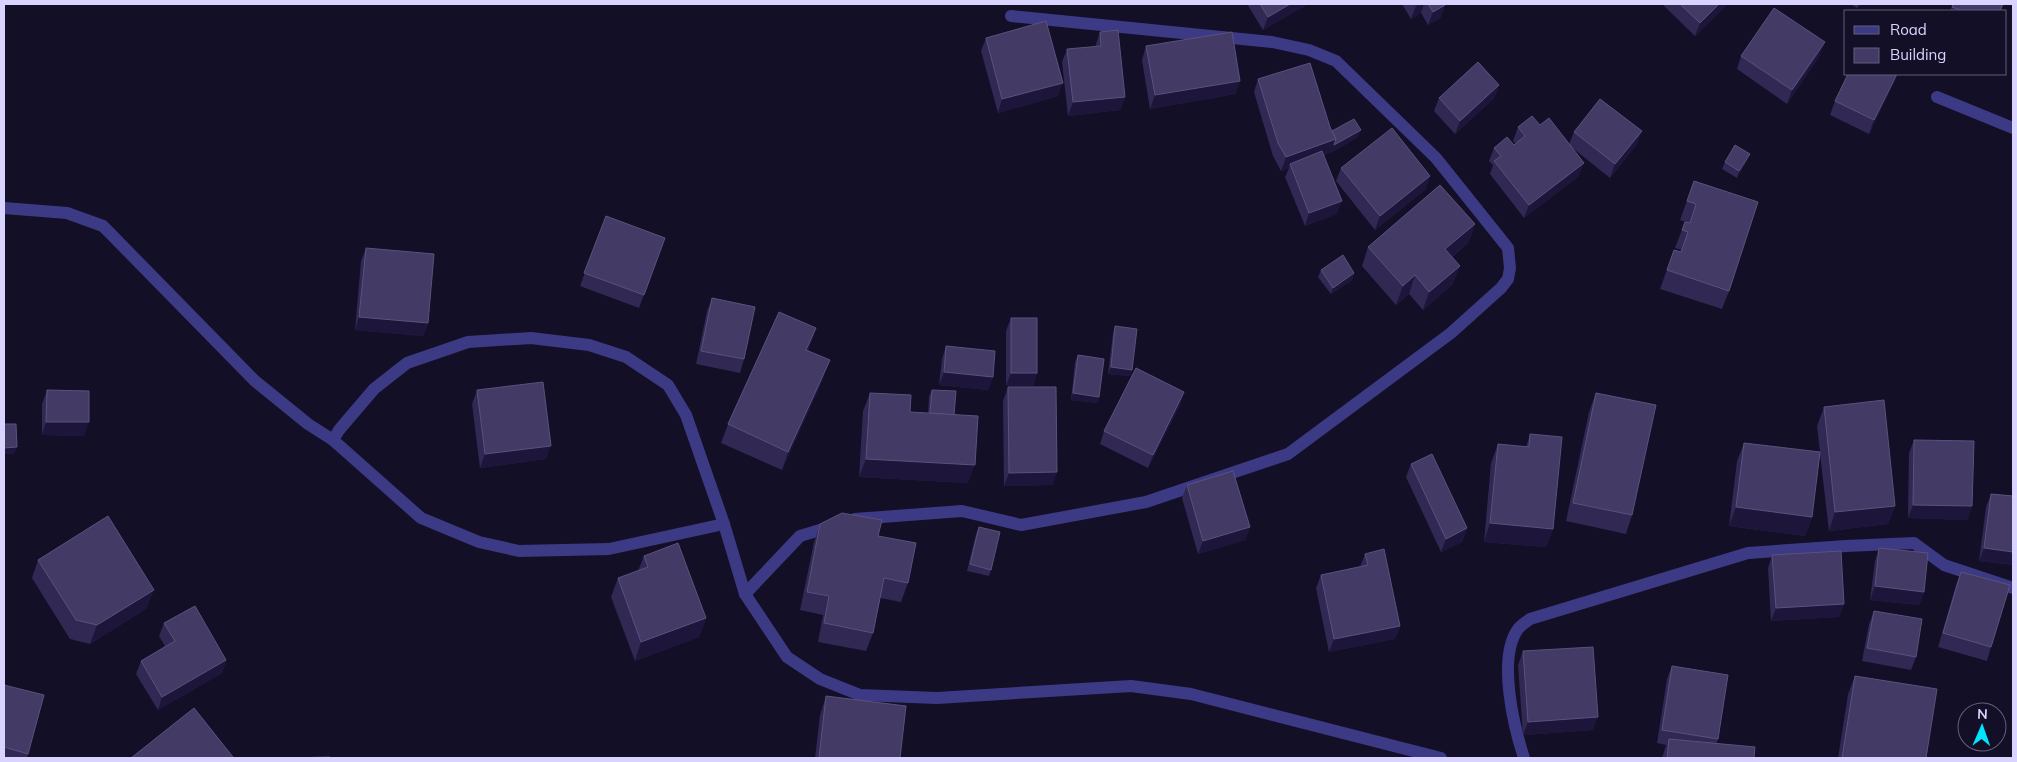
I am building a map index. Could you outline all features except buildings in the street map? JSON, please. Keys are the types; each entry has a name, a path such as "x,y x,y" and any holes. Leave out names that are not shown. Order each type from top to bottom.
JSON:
{"street":[{"path":"745,594 800,536 856,519 962,512 1021,525 1146,502 1288,454 1451,334 1501,288 1508,278 1510,268 1508,248 1494,230 1436,158 1336,61 1309,50 1272,42 1012,16"},
{"path":"1937,97 2013,128"},
{"path":"4,208 67,213 103,226 255,381 308,424 333,440 421,518 479,542 519,551 609,549 724,524"},
{"path":"333,440 339,430 374,389 407,363 468,342 531,338 589,345 626,357 668,385 686,414 724,524 745,594 787,657 820,680 860,695 937,698 1131,686 1191,694 1440,758"},
{"path":"1524,758 1512,721 1508,674 1511,644 1518,629 1530,619 1748,553 1846,546 1914,543 1944,565 2013,588"}]}
